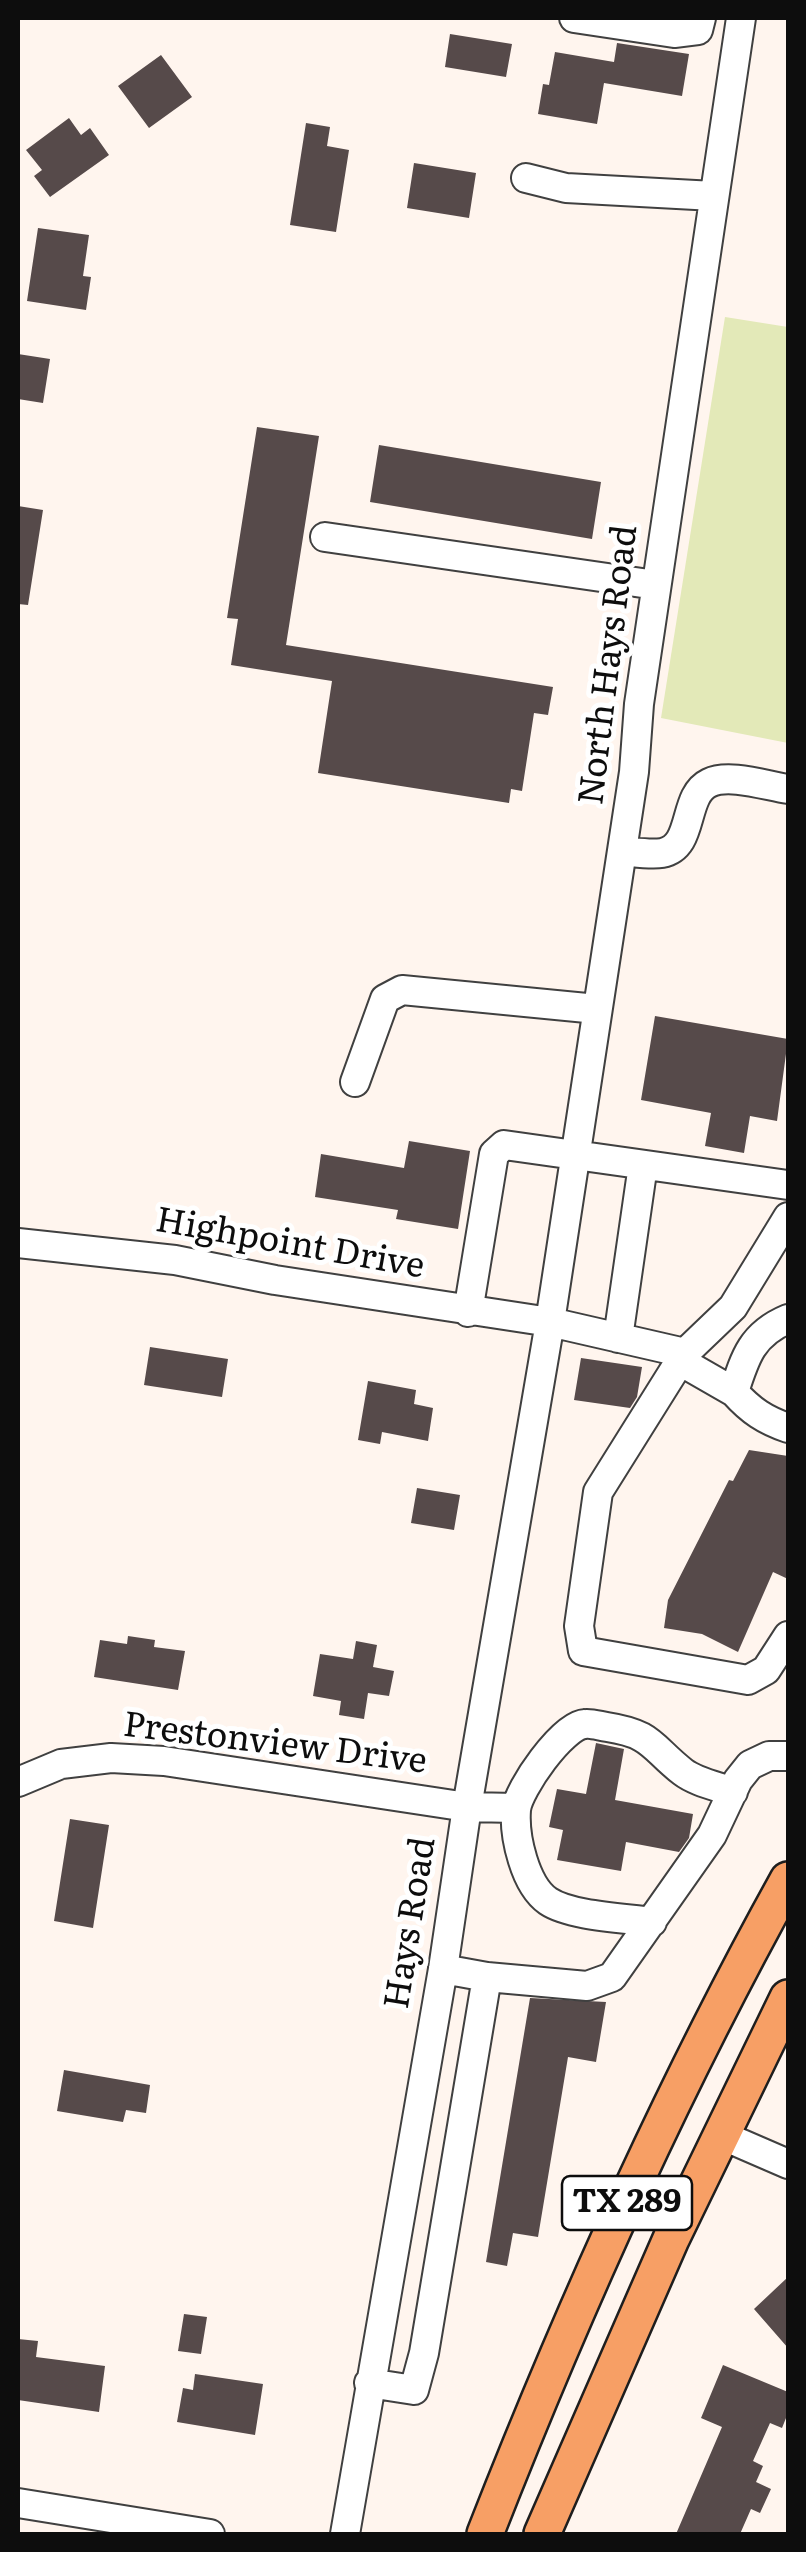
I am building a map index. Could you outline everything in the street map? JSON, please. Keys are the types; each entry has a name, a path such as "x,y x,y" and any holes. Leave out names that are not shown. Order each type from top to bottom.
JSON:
{"main road":[{"name":"TX 289","path":"485,2534 624,2207 750,1948 788,1880"},
{"name":"TX 289","path":"542,2534 636,2316 788,1998"}],"street":[{"path":"574,18 674,34 698,30 701,18"},
{"name":"North Hays Road","path":"550,1322 742,18"},
{"path":"526,178 566,188 714,196"},
{"path":"325,537 656,585"},
{"path":"622,851 661,853 674,848 696,794 709,782 732,780 788,789"},
{"path":"355,1082 385,999 402,990 597,1009"},
{"path":"468,1312 494,1154 504,1145 788,1185"},
{"path":"618,1338 643,1165"},
{"path":"788,1218 734,1307 683,1357 598,1492 580,1626 584,1651 748,1680 766,1670 788,1636"},
{"name":"Highpoint Drive","path":"18,1243 176,1260 468,1312 550,1322 618,1338 683,1357 734,1392 749,1410 788,1428"},
{"path":"734,1392 746,1353 756,1338 788,1319"},
{"name":"Hays Road","path":"345,2534 444,1969 467,1807 550,1322"},
{"path":"652,1922 592,1914 550,1902 532,1886 522,1857 516,1808 532,1776 566,1732 582,1723 635,1732 659,1747 685,1774 732,1792"},
{"path":"444,1969 586,1986 612,1977 712,1834 750,1765 769,1756 788,1756"},
{"name":"Prestonview Drive","path":"18,1782 60,1764 112,1758 164,1760 467,1807 516,1808"},
{"path":"369,2382 414,2390 424,2353 487,1977"},
{"path":"721,2135 788,2164"},
{"path":"18,2503 210,2534"}],"green space":[{"path":"725,317 788,327 788,743 661,718"}],"building":[{"path":"450,34 512,44 506,77 445,67"},
{"path":"617,43 689,54 682,96 604,83 597,124 538,114 543,84 549,85 555,52 614,62"},
{"path":"161,55 192,97 149,128 118,86"},
{"path":"69,118 81,135 90,128 109,155 50,197 34,176 42,170 26,150"},
{"path":"306,123 330,127 327,146 349,150 336,232 290,225"},
{"path":"414,163 476,173 469,218 407,208"},
{"path":"38,228 89,235 83,276 91,277 86,310 27,301"},
{"path":"18,354 50,359 43,403 18,399"},
{"path":"257,427 319,436 286,645 553,687 548,715 534,713 522,791 511,789 509,803 318,773 332,681 231,665 238,619 227,618"},
{"path":"379,445 601,482 592,539 370,502"},
{"path":"18,506 43,510 28,605 18,604"},
{"path":"655,1016 788,1039 777,1121 750,1116 744,1153 705,1146 711,1113 641,1100"},
{"path":"409,1141 470,1151 458,1229 396,1219 398,1210 315,1197 321,1154 404,1168"},
{"path":"150,1347 228,1359 222,1397 144,1385"},
{"path":"581,1358 642,1367 637,1397 630,1408 574,1400"},
{"path":"368,1381 416,1390 414,1404 433,1408 428,1441 382,1432 380,1444 358,1440"},
{"path":"749,1450 788,1456 788,1579 773,1572 738,1652 702,1634 664,1628 668,1600 729,1480 733,1481"},
{"path":"417,1488 460,1495 454,1530 411,1523"},
{"path":"128,1636 155,1640 154,1647 185,1651 178,1690 94,1677 100,1640 127,1644"},
{"path":"356,1641 377,1645 373,1667 394,1671 389,1696 368,1693 364,1719 339,1715 341,1701 313,1696 320,1654 353,1659"},
{"path":"596,1743 624,1749 615,1800 693,1814 689,1838 679,1852 626,1842 621,1871 557,1860 563,1830 549,1827 557,1789 586,1794"},
{"path":"70,1819 109,1825 93,1928 54,1921"},
{"path":"530,1998 606,2002 596,2062 568,2057 538,2237 513,2233 507,2266 486,2262"},
{"path":"64,2070 150,2085 146,2113 126,2110 123,2122 57,2111"},
{"path":"788,2277 788,2348 754,2309"},
{"path":"184,2314 207,2317 201,2354 178,2351"},
{"path":"18,2339 38,2341 36,2357 105,2366 99,2412 18,2400"},
{"path":"723,2365 788,2392 788,2413 782,2428 770,2423 753,2461 763,2466 756,2482 771,2489 760,2513 751,2509 740,2534 676,2534 722,2427 701,2418"},
{"path":"195,2374 263,2384 255,2435 177,2422 183,2388 193,2390"}]}
